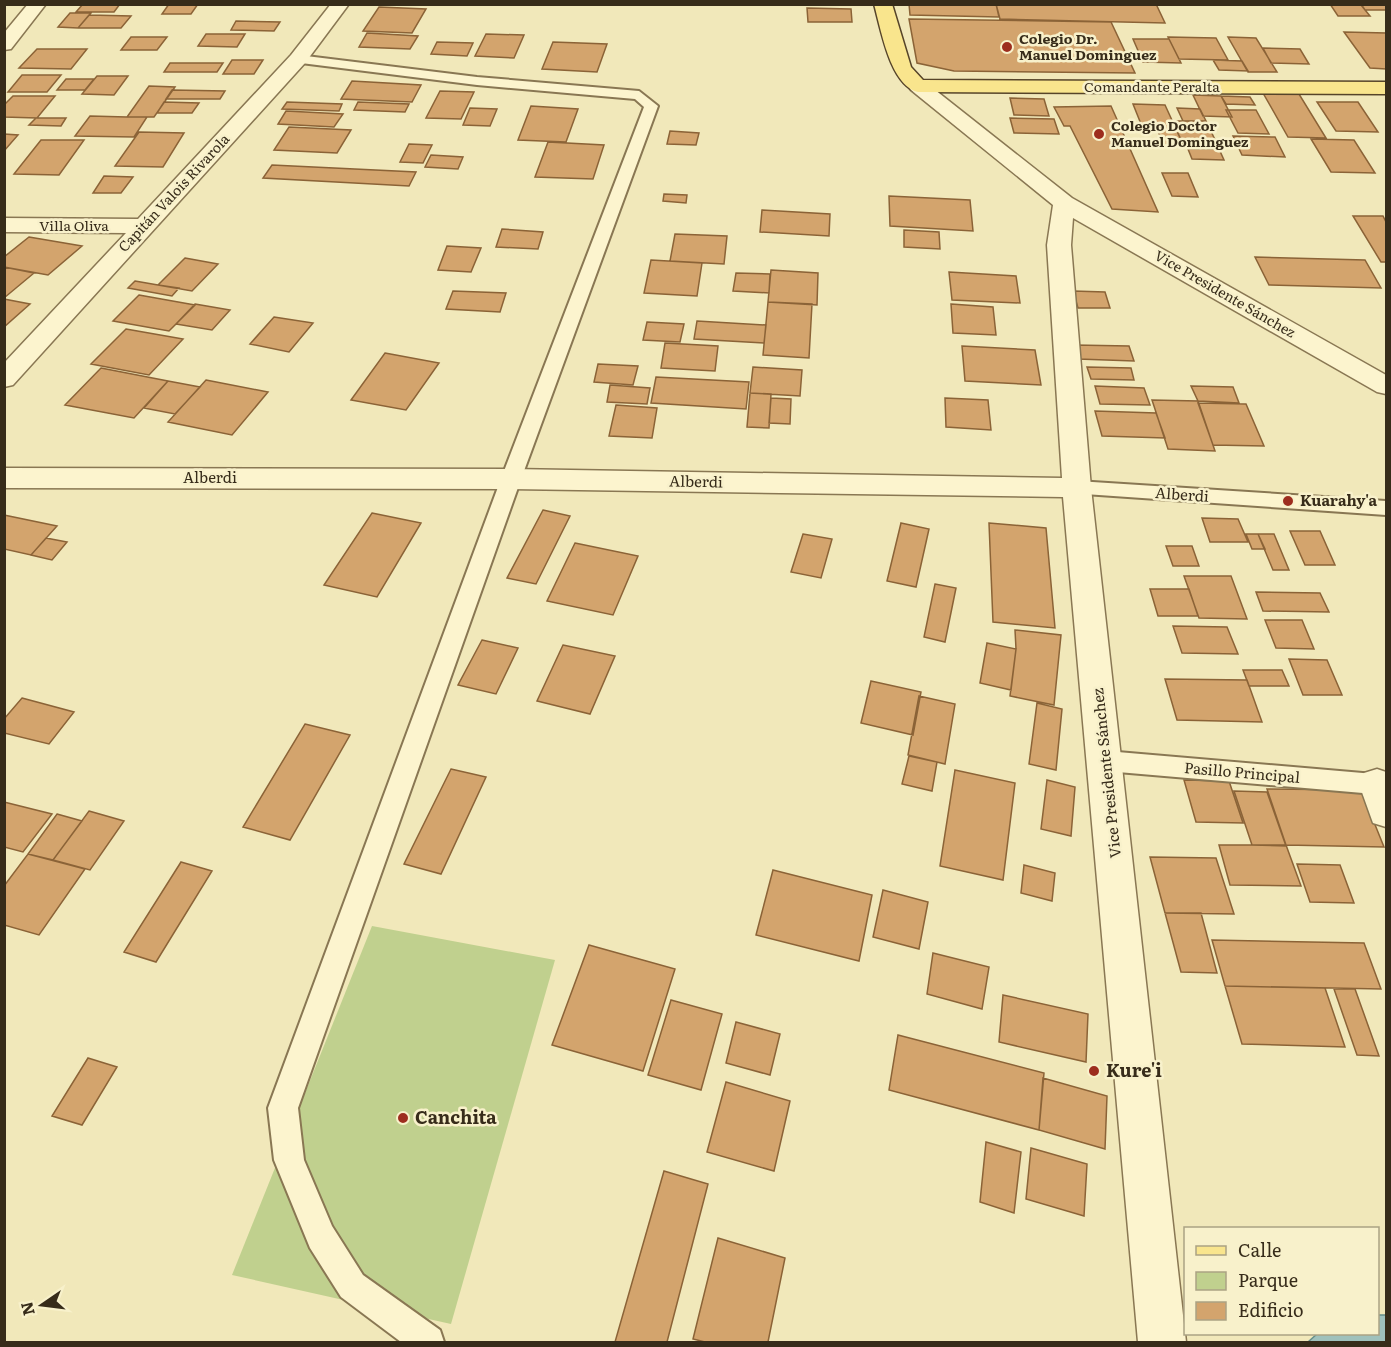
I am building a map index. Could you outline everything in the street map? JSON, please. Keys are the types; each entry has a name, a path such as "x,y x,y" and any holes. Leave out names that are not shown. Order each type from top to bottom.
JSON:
{"main road":[{"name":"Vice Presidente Sánchez","path":"883,4 902,68 918,86"},
{"name":"Comandante Peralta","path":"918,86 1386,88"}],"street":[{"path":"4,45 38,4"},
{"name":"Capitán Valois Rivarola","path":"4,379 298,59 341,4"},
{"name":"Vice Presidente Sánchez","path":"918,86 1064,203 1386,386"},
{"name":"Vice Presidente Sánchez","path":"1064,203 1059,245 1077,488 1106,761 1161,1342"},
{"name":"Villa Oliva","path":"4,225 144,226"},
{"name":"Alberdi","path":"4,478 511,479 1077,488"}],"lane":[{"path":"298,59 477,81 639,96 651,106 511,479 283,1108 289,1160 321,1237 352,1286 428,1342"},
{"name":"Alberdi","path":"1077,488 1386,508"},
{"name":"Pasillo Principal","path":"1106,761 1383,794"}],"green space":[{"name":"Canchita","path":"372,926 555,960 451,1324 232,1275"}],"water":[{"path":"1379,1315 1386,1315 1386,1342 1308,1342 1316,1335 1379,1335"}],"building":[{"path":"83,4 120,4 114,12 76,12"},
{"path":"169,4 198,4 191,14 162,14"},
{"path":"909,4 996,4 999,17 910,15"},
{"path":"996,4 1156,4 1165,23 1000,19"},
{"path":"1330,4 1361,5 1370,16 1338,16"},
{"path":"1361,4 1386,4 1386,10 1365,10"},
{"path":"379,7 426,9 412,33 363,31"},
{"path":"807,8 851,9 852,22 808,22"},
{"path":"70,13 91,13 78,28 58,27"},
{"path":"89,15 131,16 121,28 78,28"},
{"path":"909,19 1111,22 1135,73 954,71 917,63"},
{"path":"236,21 280,22 274,31 231,30"},
{"path":"1344,32 1386,33 1386,69 1370,68"},
{"path":"367,33 418,36 410,49 359,47"},
{"path":"206,34 245,34 237,47 198,46"},
{"path":"486,34 524,35 514,58 475,56"},
{"path":"131,37 167,37 157,50 121,50"},
{"path":"1168,37 1216,38 1228,60 1179,59"},
{"path":"1228,37 1256,38 1277,72 1248,72"},
{"path":"1133,39 1169,39 1181,63 1143,62"},
{"path":"437,42 473,43 467,56 431,54"},
{"path":"553,42 607,44 597,72 542,69"},
{"path":"1263,48 1300,49 1309,64 1271,63"},
{"path":"37,49 87,49 71,69 19,68"},
{"path":"232,60 263,60 254,74 223,74"},
{"path":"1213,60 1242,61 1248,71 1219,70"},
{"path":"170,63 223,63 217,72 164,72"},
{"path":"22,75 61,75 47,92 8,92"},
{"path":"97,76 128,76 114,95 82,94"},
{"path":"66,79 94,79 85,90 57,90"},
{"path":"352,81 421,85 412,102 341,99"},
{"path":"149,86 175,87 154,117 127,117"},
{"path":"172,90 225,91 220,99 166,99"},
{"path":"440,91 474,92 461,119 426,118"},
{"path":"1263,93 1299,94 1326,138 1288,137"},
{"path":"1193,95 1221,96 1232,117 1203,116"},
{"path":"13,96 55,96 37,118 4,117 4,105"},
{"path":"1221,96 1250,97 1255,105 1226,104"},
{"path":"1010,98 1044,99 1049,116 1014,115"},
{"path":"164,102 199,103 192,113 157,113"},
{"path":"287,102 342,104 339,111 282,109"},
{"path":"358,102 409,104 405,112 354,110"},
{"path":"1317,102 1358,102 1378,132 1336,131"},
{"path":"1133,104 1165,105 1176,129 1143,129"},
{"path":"531,106 578,109 566,142 518,140"},
{"name":"Colegio Doctor Manuel Dominguez","path":"1111,106 1158,212 1112,209 1070,126 1064,126 1054,107"},
{"path":"470,108 497,109 490,126 463,125"},
{"path":"1177,108 1200,109 1206,121 1183,121"},
{"path":"1226,110 1256,110 1269,134 1238,133"},
{"path":"286,111 343,114 334,127 278,124"},
{"path":"90,116 147,117 134,137 75,136"},
{"path":"36,118 66,118 61,126 29,125"},
{"path":"1010,118 1054,119 1059,134 1014,133"},
{"path":"1172,121 1206,121 1218,146 1184,146"},
{"path":"289,127 351,130 337,153 274,150"},
{"path":"1157,129 1176,129 1184,146 1164,145"},
{"path":"670,131 699,133 696,145 667,144"},
{"path":"139,132 184,133 163,167 115,166"},
{"path":"4,134 18,135 4,151"},
{"path":"1233,136 1275,137 1285,157 1242,155"},
{"path":"1311,139 1354,140 1375,173 1331,172"},
{"path":"41,140 84,140 59,175 14,174"},
{"path":"548,142 604,145 593,179 535,177"},
{"path":"409,144 432,145 423,163 400,162"},
{"path":"1188,149 1219,149 1224,160 1192,159"},
{"path":"431,155 463,157 458,169 425,167"},
{"path":"272,165 416,172 409,186 263,178"},
{"path":"1162,173 1188,173 1198,197 1172,196"},
{"path":"104,176 133,177 121,193 93,193"},
{"path":"664,194 687,195 686,203 663,201"},
{"path":"889,196 970,200 973,231 890,226"},
{"path":"762,210 830,214 829,236 760,232"},
{"path":"1353,216 1383,216 1386,222 1386,262 1381,262"},
{"path":"502,229 543,232 538,249 496,247"},
{"path":"904,230 939,232 940,249 904,247"},
{"path":"675,234 727,236 724,264 670,261"},
{"path":"29,237 82,246 48,275 4,267 4,257"},
{"path":"447,246 481,248 471,272 438,270"},
{"path":"1255,257 1365,260 1381,288 1269,285"},
{"path":"185,258 218,264 192,291 158,285"},
{"path":"651,260 702,263 697,296 644,293"},
{"path":"4,267 34,273 4,298"},
{"path":"771,270 818,273 817,305 768,302"},
{"path":"949,272 1016,276 1020,303 952,300"},
{"path":"736,273 770,274 769,293 733,291"},
{"path":"135,281 179,288 172,296 128,288"},
{"path":"453,291 506,293 500,312 446,309"},
{"path":"1073,291 1105,292 1110,308 1078,308"},
{"path":"139,295 195,305 169,331 113,321"},
{"path":"4,299 30,304 4,327"},
{"path":"768,302 812,304 809,358 763,355"},
{"path":"195,304 230,310 212,330 176,324"},
{"path":"951,304 993,307 996,335 953,333"},
{"path":"274,317 313,323 289,352 250,344"},
{"path":"697,321 766,325 764,343 694,339"},
{"path":"647,322 684,324 680,342 643,340"},
{"path":"126,329 183,339 149,375 91,364"},
{"path":"665,343 718,346 715,371 661,368"},
{"path":"1074,345 1129,346 1134,361 1078,359"},
{"path":"962,346 1035,350 1041,385 965,381"},
{"path":"385,353 439,363 406,410 351,400"},
{"path":"598,364 638,366 633,385 594,382"},
{"path":"753,367 802,370 800,396 750,393"},
{"path":"1087,367 1131,368 1134,380 1091,379"},
{"path":"101,368 168,381 134,418 65,405"},
{"path":"656,377 749,382 746,409 651,403"},
{"path":"206,380 268,392 232,435 168,422"},
{"path":"168,381 200,387 175,414 144,408"},
{"path":"610,385 650,388 647,404 607,402"},
{"path":"1095,386 1144,388 1150,405 1100,404"},
{"path":"1191,386 1233,387 1239,403 1198,401"},
{"path":"750,393 771,394 769,428 747,427"},
{"path":"771,398 791,399 790,424 769,423"},
{"path":"945,398 988,400 991,430 946,427"},
{"path":"1152,400 1198,401 1215,451 1168,449"},
{"path":"1198,403 1246,404 1264,446 1213,445"},
{"path":"616,405 657,408 652,438 609,436"},
{"path":"1095,411 1156,413 1165,438 1102,436"},
{"path":"543,510 570,516 536,584 507,578"},
{"path":"372,513 421,523 377,597 324,585"},
{"path":"4,515 57,526 31,555 4,549"},
{"path":"1202,518 1238,519 1248,542 1210,542"},
{"path":"901,523 929,529 916,587 887,581"},
{"path":"989,523 1046,528 1055,628 993,622"},
{"path":"1290,531 1320,531 1335,565 1305,565"},
{"path":"803,534 832,539 821,578 791,572"},
{"path":"1246,534 1258,534 1265,549 1252,549"},
{"path":"1258,534 1274,534 1289,570 1273,570"},
{"path":"46,538 67,542 52,560 31,555"},
{"path":"575,543 638,556 613,615 547,601"},
{"path":"1166,546 1192,546 1199,566 1173,566"},
{"path":"1184,576 1231,576 1247,619 1199,618"},
{"path":"935,584 956,588 945,642 924,637"},
{"path":"1150,589 1189,589 1198,616 1158,616"},
{"path":"1256,592 1320,593 1329,612 1263,611"},
{"path":"1265,620 1302,620 1314,649 1276,648"},
{"path":"1173,626 1227,627 1238,654 1182,653"},
{"path":"1015,630 1061,635 1054,705 1010,696 1016,649"},
{"path":"482,640 518,648 496,694 458,685"},
{"path":"987,643 1016,649 1011,690 980,683"},
{"path":"563,645 615,656 590,714 537,701"},
{"path":"1289,659 1327,660 1342,695 1303,695"},
{"path":"1243,670 1282,670 1289,686 1249,686"},
{"path":"1165,679 1247,680 1262,722 1177,720"},
{"path":"871,681 921,692 913,735 861,723"},
{"path":"919,696 955,704 945,764 908,755"},
{"path":"22,698 74,712 49,744 4,733 4,719"},
{"path":"1037,703 1062,709 1056,770 1029,764"},
{"path":"305,724 350,735 290,840 243,827"},
{"path":"909,756 937,762 932,791 902,784"},
{"path":"451,769 486,777 441,874 404,864"},
{"path":"955,770 1015,783 1003,880 940,866"},
{"path":"1047,780 1075,787 1071,836 1041,829"},
{"path":"1184,780 1229,781 1243,823 1196,822"},
{"path":"1267,789 1361,790 1384,847 1286,845"},
{"path":"1234,791 1267,792 1286,846 1252,845"},
{"path":"4,802 52,814 23,852 4,847"},
{"path":"89,811 124,821 90,870 53,860"},
{"path":"57,814 82,821 53,860 28,854"},
{"path":"1219,845 1286,845 1301,886 1230,885"},
{"path":"28,854 85,869 39,935 4,925 4,886"},
{"path":"1150,857 1216,858 1234,914 1165,913"},
{"path":"181,862 212,871 156,962 124,952"},
{"path":"1297,864 1340,865 1354,903 1310,902"},
{"path":"1024,865 1055,873 1052,901 1021,893"},
{"path":"773,870 872,895 859,961 756,935"},
{"path":"883,890 928,902 919,949 873,937"},
{"path":"1165,913 1201,913 1217,973 1181,972"},
{"path":"1212,940 1364,943 1381,989 1225,986"},
{"path":"589,945 675,969 643,1071 552,1045"},
{"path":"933,953 989,967 982,1009 927,994"},
{"path":"1225,986 1325,988 1345,1047 1242,1044"},
{"path":"1334,989 1355,989 1379,1056 1357,1055"},
{"path":"1003,995 1088,1014 1086,1062 999,1042"},
{"path":"671,1000 722,1014 701,1090 648,1075"},
{"path":"736,1022 780,1034 770,1075 726,1063"},
{"path":"898,1035 1044,1073 1039,1130 889,1090"},
{"path":"88,1058 117,1067 82,1125 52,1116"},
{"path":"1043,1078 1107,1096 1105,1149 1039,1130"},
{"path":"726,1082 790,1101 774,1171 707,1152"},
{"path":"986,1142 1021,1152 1014,1213 980,1202"},
{"path":"1031,1148 1087,1164 1084,1216 1026,1199"},
{"path":"664,1171 708,1184 667,1342 615,1342"},
{"path":"718,1238 785,1258 768,1342 705,1342 693,1339"}],"place":[{"name":"Colegio Dr. Manuel Dominguez","path":"1007,47"},
{"name":"Colegio Doctor Manuel Dominguez","path":"1099,134"},
{"name":"Kuarahy'a","path":"1288,501"},
{"name":"Kure'i","path":"1094,1071"},
{"name":"Canchita","path":"403,1118"}]}
